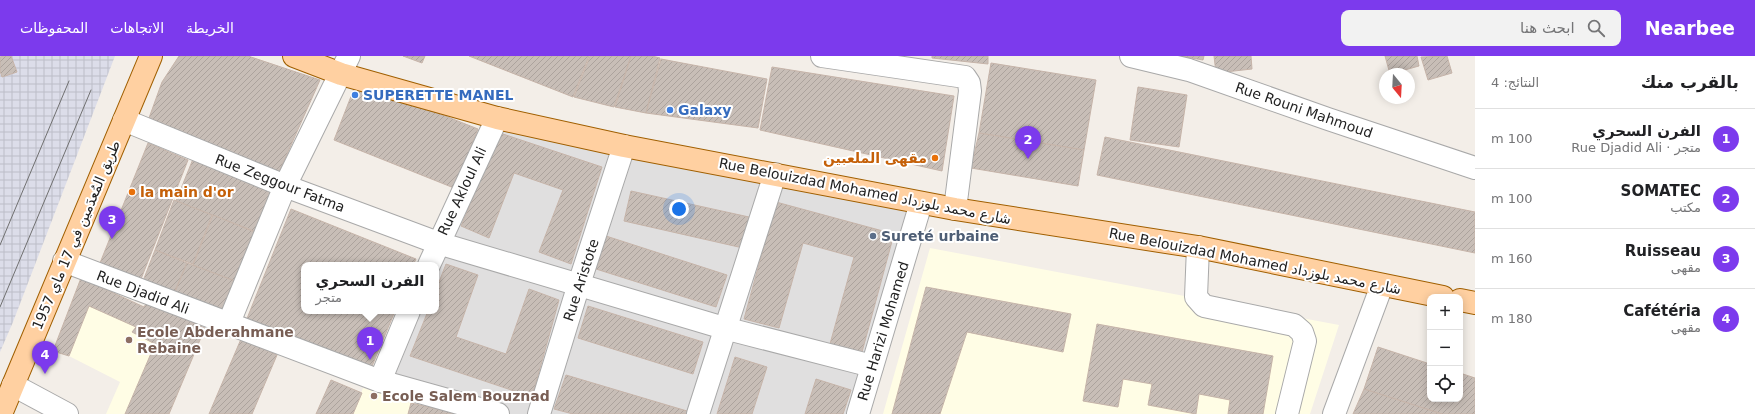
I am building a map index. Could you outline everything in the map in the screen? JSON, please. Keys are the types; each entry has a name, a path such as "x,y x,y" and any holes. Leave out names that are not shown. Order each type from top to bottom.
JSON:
{"main road":[{"name":"طريق المُعدَمين في 17 ماي 1957","path":"2,414 64,261 152,56"},
{"name":"Rue Belouizdad Mohamed شارع محمد بلوزداد","path":"294,56 345,65 497,118 624,146 921,203 1198,248 1428,294"},
{"path":"1463,301 1475,303"}],"street":[{"path":"822,56 965,77 969,83 970,91 955,209"},
{"name":"Rue Rouni Mahmoud","path":"1131,56 1189,70 1328,119 1475,168"},
{"path":"228,324 285,186 345,65"},
{"name":"Rue Akloul Ali","path":"430,262 497,118"},
{"name":"Rue Zeggour Fatma","path":"124,120 285,186 438,243 724,328 872,366"},
{"name":"Rue Aristote","path":"539,414 624,146"},
{"path":"698,414 724,328 775,174"},
{"name":"Rue Harizi Mohamed","path":"858,414 921,203"},
{"path":"1198,248 1196,297 1204,306 1294,325 1302,332 1305,341 1287,414"},
{"name":"Rue Djadid Ali","path":"64,261 380,381 498,414"},
{"path":"1334,414 1382,285"},
{"path":"380,381 408,314"},
{"path":"13,385 67,414"}],"shaded area":[{"path":"0,56 115,56 13,322 0,352"},
{"path":"497,118 921,203 858,414 498,414 380,381 408,314 439,314 439,262 437,262"},
{"path":"930,248 1339,325 1310,414 883,414"},
{"name":"Ecole Abderahmane Rebaine","path":"81,278 144,307 147,302 205,328 169,414 106,414 120,382 69,356 53,351"},
{"name":"Ecole Salem Bouznad","path":"363,388 411,403 458,414 353,414"}],"building":[{"path":"11,56 17,72 2,77 0,71 0,57"},
{"path":"179,56 248,56 320,80 279,172 149,118 162,82"},
{"path":"403,56 425,56 422,63"},
{"path":"469,56 589,56 573,97"},
{"path":"590,56 631,56 614,107 574,97"},
{"path":"631,56 652,56 660,58 646,113 615,107"},
{"path":"932,56 988,56 988,64 932,58"},
{"path":"1180,56 1204,56 1203,60"},
{"path":"1214,56 1251,56 1252,69 1216,73"},
{"path":"1385,56 1417,56 1419,66 1412,68 1388,68"},
{"path":"1447,56 1452,73 1428,80 1421,57"},
{"path":"661,59 767,79 758,128 646,113"},
{"path":"991,63 1096,80 1084,150 979,133"},
{"path":"772,67 954,96 942,171 760,130"},
{"path":"357,81 478,129 454,188 334,140"},
{"path":"1138,87 1187,95 1179,147 1130,140"},
{"path":"500,133 602,167 571,264 539,252 563,190 514,173 489,238 461,226"},
{"path":"979,133 1084,150 1078,186 971,168"},
{"path":"1105,137 1475,212 1475,253 1097,175"},
{"path":"148,143 188,160 141,279 100,263"},
{"path":"193,159 275,191 259,233 176,201"},
{"path":"631,191 749,217 743,248 624,221"},
{"path":"174,200 212,215 193,264 155,250"},
{"path":"776,202 894,234 862,352 830,344 854,257 803,243 779,328 744,319"},
{"path":"291,209 416,259 414,262 301,262 301,314 394,314 370,371 246,321"},
{"path":"213,215 257,233 237,282 193,265"},
{"path":"606,236 727,275 716,307 596,269"},
{"path":"155,250 187,263 174,293 143,281"},
{"path":"187,263 235,281 224,311 175,292"},
{"path":"446,264 478,275 456,337 506,354 529,289 559,300 532,397 410,356 427,314 439,314 439,282"},
{"name":"Ecole Abderahmane Rebaine","path":"81,278 144,307 147,302 205,328 169,414 125,414 155,344 132,332 136,327 89,306 69,356 53,351"},
{"path":"926,287 1071,314 1063,352 967,332 940,414 892,414"},
{"path":"588,306 703,342 693,374 578,338"},
{"path":"1097,324 1273,356 1263,414 1228,414 1230,400 1199,394 1196,414 1148,405 1152,384 1123,379 1118,407 1083,401"},
{"path":"241,339 277,355 252,414 209,414"},
{"path":"1378,347 1427,363 1427,402 1463,402 1463,374 1475,378 1475,414 1442,414 1364,389"},
{"path":"735,357 767,367 752,414 717,414"},
{"path":"566,375 687,411 686,414 573,414 554,409"},
{"path":"816,379 851,390 843,414 805,414"},
{"path":"331,380 362,393 353,414 316,414"},
{"path":"1364,389 1442,414 1353,414"},
{"path":"411,403 458,414 408,414"}],"tram line":[{"path":"0,245 69,81"},
{"path":"0,307 91,90"}],"place":[{"name":"SUPERETTE MANEL","path":"355,95"},
{"name":"Galaxy","path":"670,110"},
{"name":"مقهى الملعبين","path":"935,158"},
{"name":"SOMATEC","path":"1028,159"},
{"name":"la main d'or","path":"132,192"},
{"name":"Sureté urbaine","path":"873,236"},
{"name":"Ruisseau","path":"112,239"},
{"name":"Ecole Abderahmane Rebaine","path":"129,340"},
{"name":"الفرن السحري","path":"370,360"},
{"name":"Cafétéria","path":"45,374"},
{"name":"Ecole Salem Bouznad","path":"374,396"}]}
